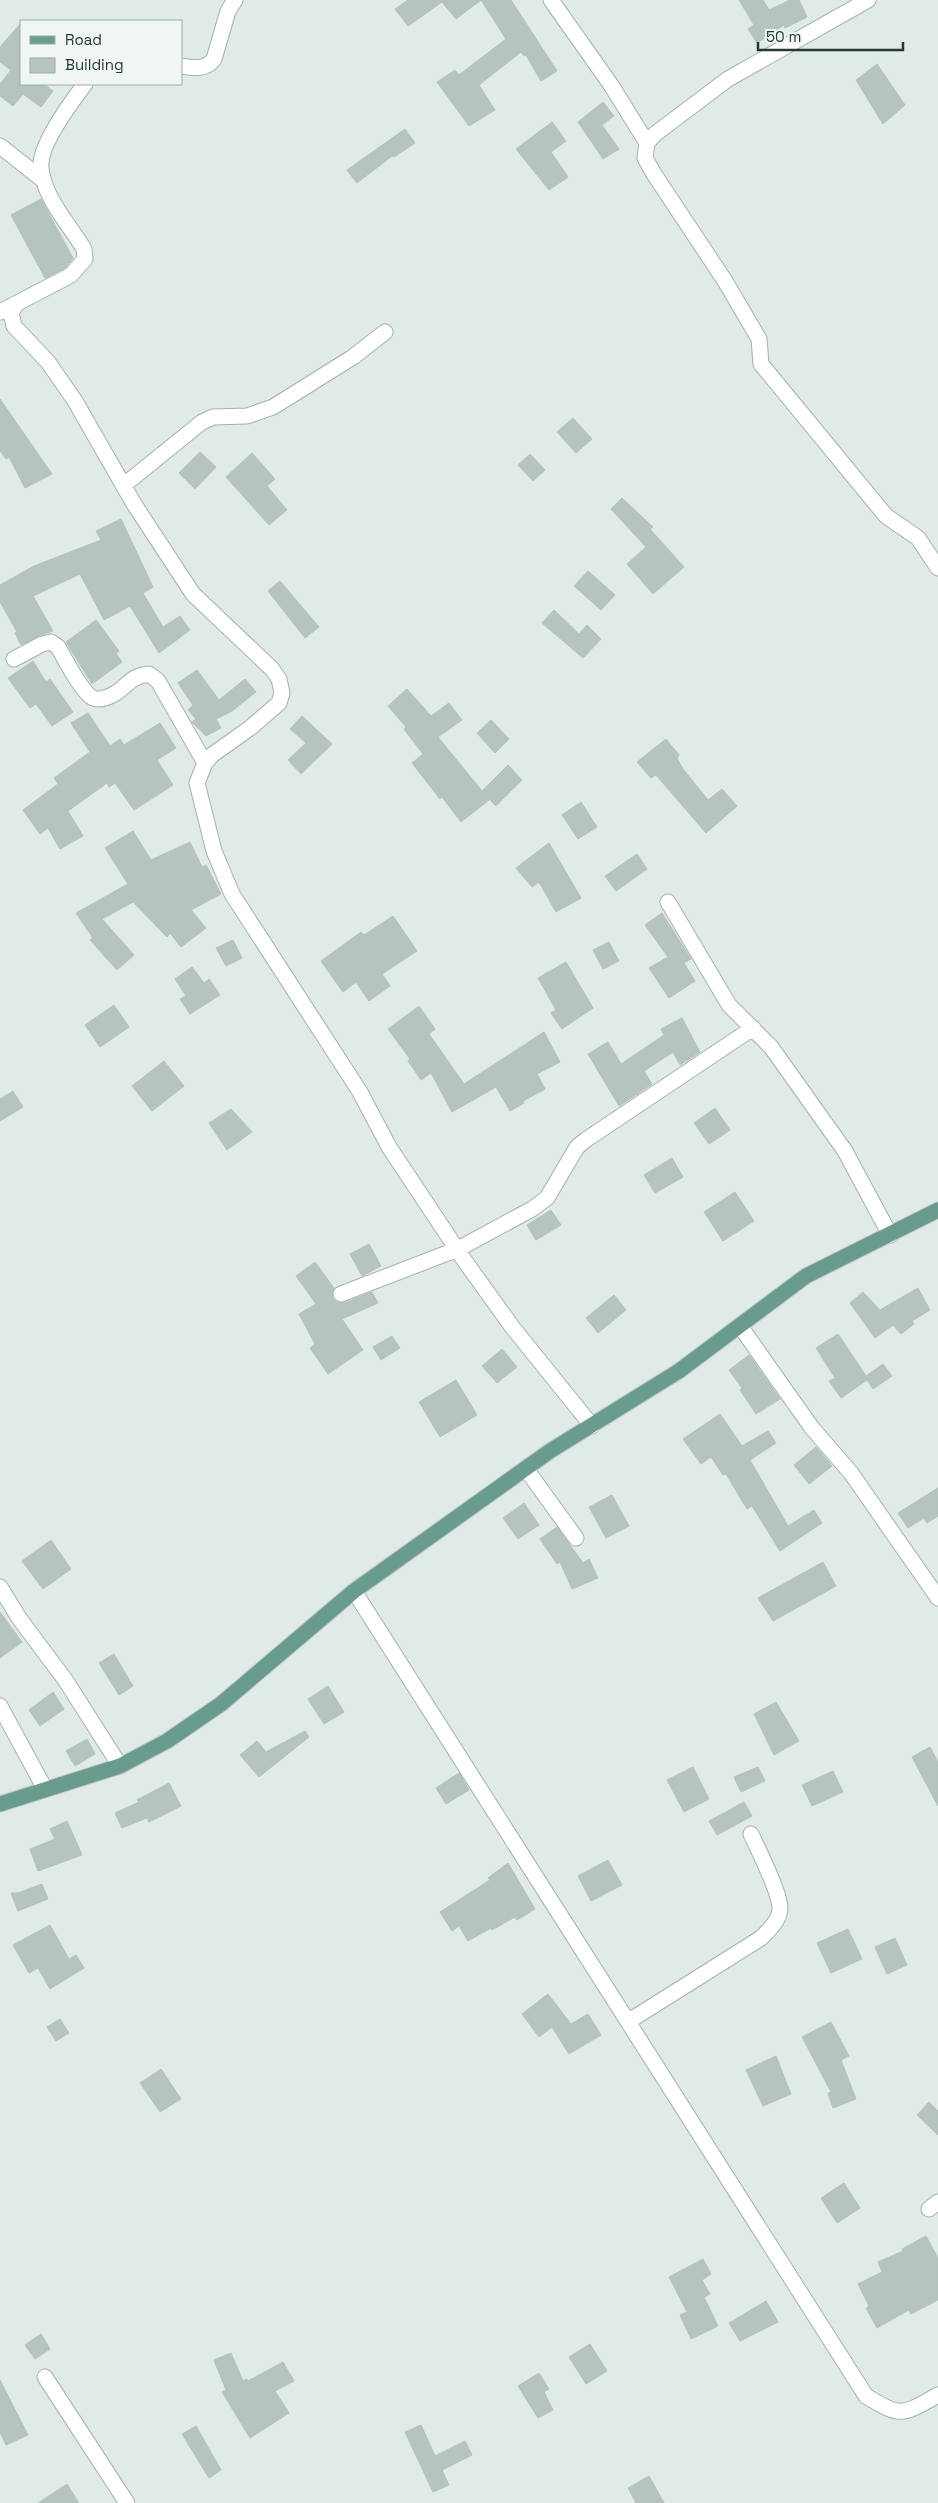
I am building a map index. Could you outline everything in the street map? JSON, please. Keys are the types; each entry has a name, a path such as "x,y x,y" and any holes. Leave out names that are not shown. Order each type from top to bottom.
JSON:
{"main road":[{"path":"0,1804 120,1766 167,1742 221,1704 354,1591 526,1469 679,1371 806,1276 938,1210"}],"street":[{"path":"182,66 202,68 210,65 214,59 228,11 235,0"},
{"path":"552,0 611,85 647,143"},
{"path":"868,0 728,79 655,134 647,143 645,158 725,281 759,339 761,364 886,516 918,538 938,568"},
{"path":"0,312 72,275 85,259 84,249 49,194 40,166 48,140 85,85"},
{"path":"0,146 43,180"},
{"path":"17,303 11,312 14,326 57,374 146,523 193,594 272,669 279,679 282,693 279,703 270,712 212,755 205,763 197,783 214,851 232,894 356,1084 389,1147 458,1249 513,1328 592,1426"},
{"path":"124,485 202,422 213,417 247,416 273,407 353,357 385,332"},
{"path":"14,659 42,644 51,642 58,647 84,690 91,698 100,700 115,694 137,675 148,674 158,681 205,763"},
{"path":"668,902 729,1005 771,1047 800,1092 841,1145 890,1234"},
{"path":"341,1294 458,1249 532,1209 547,1198 577,1148 587,1139 753,1028"},
{"path":"740,1326 812,1428 851,1473 938,1598"},
{"path":"526,1469 576,1538"},
{"path":"0,1587 19,1618 66,1681 120,1766"},
{"path":"354,1591 866,2396 891,2412 911,2411 938,2395"},
{"path":"0,1706 45,1789"},
{"path":"629,2022 762,1938 777,1920 780,1908 751,1834"},
{"path":"45,2377 127,2503"}],"building":[{"path":"408,0 481,0 456,19 442,2 408,26 395,9"},
{"path":"481,0 511,0 557,71 541,81 526,55 524,56 521,52 479,85 495,110 469,126 437,82 455,70 459,75 506,39"},
{"path":"739,0 763,0 769,10 790,0 799,0 807,17 785,28 784,25 757,43 748,29 754,25"},
{"path":"20,24 20,85 45,85 53,91 41,107 23,94 13,106 0,96 0,84 11,70 0,62 0,47"},
{"path":"877,64 905,105 883,124 856,80"},
{"path":"603,102 614,116 602,125 619,149 603,159 578,122"},
{"path":"552,122 566,141 551,152 568,177 549,190 516,149"},
{"path":"405,129 415,143 394,157 392,156 357,183 347,170"},
{"path":"41,199 73,258 65,268 45,278 11,215"},
{"path":"0,399 52,474 25,488 9,457 6,459 0,451"},
{"path":"573,418 592,439 576,453 557,432"},
{"path":"200,452 216,467 195,489 179,473"},
{"path":"252,453 275,479 267,486 287,510 269,525 226,477"},
{"path":"530,454 545,470 533,481 518,465"},
{"path":"622,498 653,527 650,529 684,567 653,594 627,564 646,547 611,509"},
{"path":"121,519 153,587 143,593 163,627 180,616 190,630 159,653 130,606 104,620 80,574 33,596 53,631 21,645 15,633 17,632 0,602 0,585 34,566 101,540 96,531"},
{"path":"588,571 615,595 601,610 574,586"},
{"path":"280,581 319,627 305,638 268,591"},
{"path":"554,610 579,634 587,625 601,639 583,658 542,623"},
{"path":"96,620 119,651 116,653 122,662 92,684 66,642"},
{"path":"33,661 46,682 50,679 73,712 52,726 36,704 30,708 8,678"},
{"path":"197,670 219,700 245,679 256,692 232,711 216,719 221,728 206,736 192,722 196,719 188,710 193,705 178,683"},
{"path":"407,689 431,716 449,703 462,720 438,737 482,791 508,765 522,780 496,806 483,793 489,800 461,822 412,763 423,754 404,729 406,727 388,706"},
{"path":"88,713 110,746 120,739 124,745 160,723 176,748 157,760 173,785 134,810 115,783 109,787 107,783 68,811 83,836 60,849 48,828 40,834 23,810 58,784 54,778 90,752 71,723"},
{"path":"302,716 332,744 301,774 288,760 306,743 290,729"},
{"path":"491,720 509,739 495,753 477,733"},
{"path":"666,739 679,755 677,758 683,769 708,800 722,789 737,806 706,833 656,775 651,778 637,762"},
{"path":"581,802 597,827 578,839 562,815"},
{"path":"133,831 151,860 190,842 202,867 206,865 221,894 191,910 206,928 181,947 170,933 167,937 133,902 102,919 134,955 117,970 90,940 93,938 76,913 128,884 105,848"},
{"path":"549,843 581,898 556,912 539,882 532,887 516,868"},
{"path":"637,854 647,869 616,891 605,876"},
{"path":"662,913 691,959 684,963 695,981 669,998 649,968 668,957 645,925"},
{"path":"393,916 417,951 382,974 390,986 369,1001 356,982 343,992 321,961 361,932 364,935"},
{"path":"233,940 242,958 226,966 216,948"},
{"path":"609,942 619,961 603,969 593,950"},
{"path":"566,962 593,1008 562,1029 551,1013 556,1010 538,978"},
{"path":"192,967 204,983 209,979 220,995 190,1014 180,999 186,996 175,979"},
{"path":"114,1005 129,1027 100,1047 85,1025"},
{"path":"419,1006 435,1029 429,1034 464,1084 544,1032 560,1062 537,1074 545,1089 523,1101 524,1103 510,1111 496,1087 452,1112 431,1073 421,1080 408,1061 410,1059 388,1029"},
{"path":"682,1018 700,1052 680,1065 673,1052 644,1071 652,1084 619,1106 588,1054 608,1042 621,1064 664,1035 661,1029"},
{"path":"164,1061 184,1086 152,1111 132,1086"},
{"path":"13,1091 23,1107 0,1121 0,1099"},
{"path":"715,1108 730,1130 709,1144 694,1123"},
{"path":"231,1109 252,1132 227,1150 209,1123"},
{"path":"672,1158 683,1177 655,1193 644,1175"},
{"path":"735,1192 754,1221 723,1241 704,1212"},
{"path":"551,1210 561,1225 536,1240 527,1225"},
{"path":"369,1244 381,1266 362,1276 350,1254"},
{"path":"315,1262 334,1288 332,1297 336,1302 344,1303 372,1292 378,1303 342,1319 363,1350 328,1374 310,1348 315,1344 299,1314 316,1304 296,1276"},
{"path":"918,1288 930,1310 912,1321 914,1324 901,1334 893,1325 875,1338 850,1303 863,1292 880,1310"},
{"path":"614,1295 626,1310 598,1333 586,1318"},
{"path":"838,1334 866,1376 883,1364 892,1376 873,1389 867,1380 841,1398 829,1381 835,1378 816,1348"},
{"path":"392,1336 400,1348 381,1360 373,1347"},
{"path":"502,1349 517,1367 497,1383 482,1366"},
{"path":"749,1355 780,1399 756,1414 740,1390 742,1388 729,1370"},
{"path":"456,1380 477,1415 440,1437 419,1402"},
{"path":"720,1414 742,1446 768,1431 776,1443 750,1460 788,1526 814,1510 822,1523 780,1551 752,1506 747,1509 726,1474 723,1475 711,1457 701,1464 683,1439"},
{"path":"816,1447 832,1466 809,1484 794,1465"},
{"path":"938,1488 938,1516 927,1523 924,1518 908,1528 898,1513"},
{"path":"612,1495 629,1526 606,1538 589,1507"},
{"path":"524,1503 539,1525 518,1539 503,1518"},
{"path":"557,1527 583,1563 589,1559 598,1578 572,1589 560,1562 557,1564 540,1539"},
{"path":"51,1540 71,1569 43,1589 22,1561"},
{"path":"823,1562 836,1586 773,1621 758,1598"},
{"path":"0,1612 22,1642 0,1658"},
{"path":"114,1654 133,1686 119,1695 99,1663"},
{"path":"328,1686 344,1712 324,1724 308,1699"},
{"path":"53,1692 64,1709 40,1726 29,1710"},
{"path":"776,1702 799,1741 774,1755 754,1714"},
{"path":"305,1731 309,1737 259,1777 240,1755 257,1741 266,1752"},
{"path":"87,1739 95,1754 75,1766 66,1751"},
{"path":"930,1747 938,1762 938,1806 912,1757"},
{"path":"693,1767 709,1799 684,1812 667,1780"},
{"path":"758,1767 765,1781 741,1792 734,1777"},
{"path":"833,1771 843,1792 812,1806 802,1785"},
{"path":"459,1773 469,1790 446,1804 436,1788"},
{"path":"169,1783 181,1806 149,1822 147,1818 122,1828 115,1813 139,1802 137,1800"},
{"path":"744,1802 752,1816 717,1835 709,1821"},
{"path":"67,1821 82,1855 38,1871 30,1849 55,1839 50,1829"},
{"path":"608,1860 622,1885 591,1901 578,1876"},
{"path":"508,1863 535,1909 517,1920 515,1917 468,1941 459,1926 452,1931 440,1912 490,1880 488,1878"},
{"path":"42,1884 48,1899 18,1911 11,1893 18,1893"},
{"path":"50,1925 69,1959 76,1955 84,1968 50,1989 38,1968 29,1973 13,1945"},
{"path":"848,1929 862,1959 831,1973 817,1943"},
{"path":"895,1938 907,1965 887,1974 875,1947"},
{"path":"548,1994 571,2024 588,2014 601,2035 569,2054 552,2027 539,2037 522,2014"},
{"path":"60,2019 69,2033 56,2041 47,2027"},
{"path":"831,2022 849,2056 841,2060 856,2099 833,2108 828,2093 831,2092 802,2037"},
{"path":"776,2056 791,2094 763,2106 746,2070"},
{"path":"161,2069 181,2099 160,2112 140,2083"},
{"path":"929,2102 938,2111 938,2135 917,2115"},
{"path":"844,2183 860,2208 837,2223 821,2198"},
{"path":"926,2236 938,2258 938,2300 911,2314 909,2310 877,2328 866,2308 869,2306 858,2284 882,2272 878,2262 903,2251 902,2249"},
{"path":"703,2259 711,2274 702,2280 710,2294 704,2297 718,2326 691,2339 680,2315 687,2312 669,2277"},
{"path":"766,2301 778,2322 740,2341 729,2323"},
{"path":"41,2334 50,2349 35,2359 25,2345"},
{"path":"590,2344 607,2371 586,2384 569,2357"},
{"path":"231,2353 243,2381 247,2379 248,2381 283,2362 294,2381 275,2391 289,2413 250,2438 222,2392 226,2390 214,2360"},
{"path":"539,2373 549,2389 544,2392 553,2410 538,2418 518,2386"},
{"path":"0,2380 28,2435 6,2445 0,2432"},
{"path":"421,2425 435,2456 465,2441 472,2455 442,2470 449,2485 433,2492 405,2432"},
{"path":"196,2426 221,2470 209,2478 182,2434"},
{"path":"649,2476 664,2503 636,2503 628,2488"},
{"path":"67,2484 79,2503 38,2503"}]}
